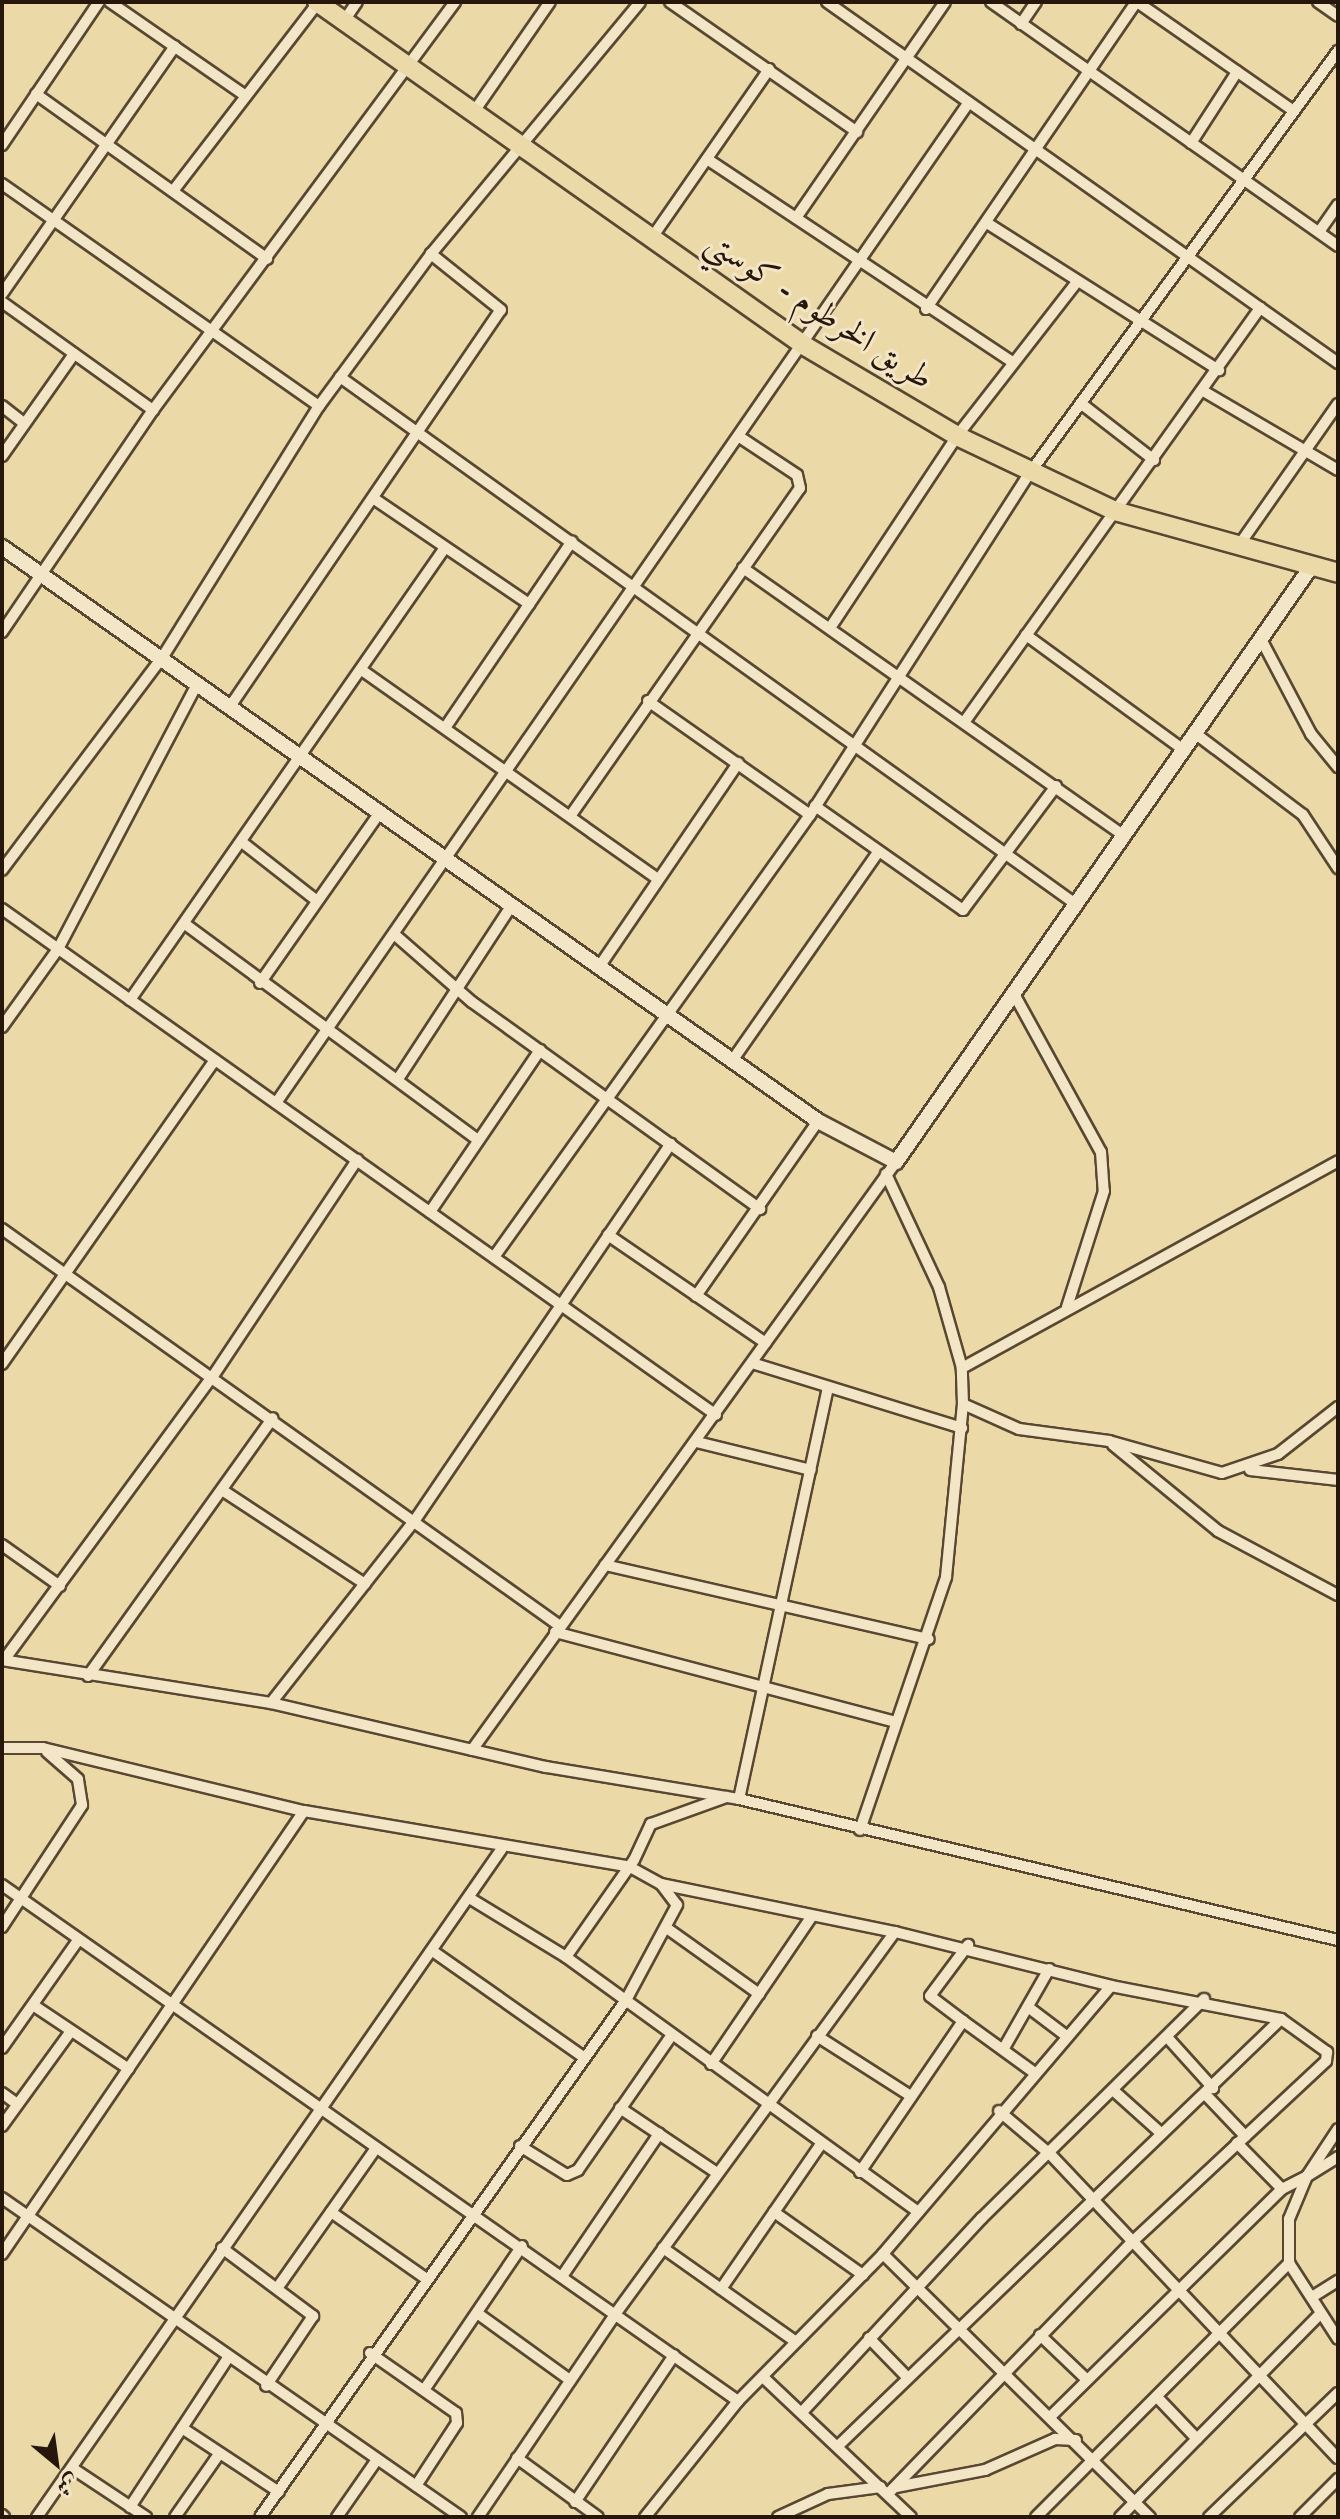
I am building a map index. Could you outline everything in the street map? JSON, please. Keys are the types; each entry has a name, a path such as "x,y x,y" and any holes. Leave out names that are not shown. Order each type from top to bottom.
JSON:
{"highway":[{"name":"طريق الخرطوم - كوستي","path":"318,2 805,346 957,436 1029,474 1115,511 1236,550 1338,573"}],"street":[{"path":"2,145 99,2"},
{"path":"110,2 246,96"},
{"path":"173,191 318,2"},
{"path":"344,21 357,2"},
{"path":"2,632 43,577 153,410 267,259 404,64 455,2"},
{"path":"473,113 550,2"},
{"path":"2,870 162,658 340,377 431,254 640,2"},
{"path":"670,2 857,132"},
{"path":"827,2 1338,363"},
{"path":"796,218 945,2"},
{"path":"991,2 1338,246"},
{"path":"1021,24 1036,2"},
{"path":"926,309 1136,2 1294,111"},
{"path":"1318,2 1338,16"},
{"path":"2,294 175,46"},
{"path":"494,1257 670,1017 813,810 902,678 1029,474 1143,326 1338,51"},
{"path":"651,239 769,69"},
{"path":"1191,143 1237,72"},
{"path":"36,94 267,259"},
{"path":"276,1103 506,767 805,346 969,102"},
{"path":"707,159 926,309 1012,362"},
{"path":"2,184 319,406"},
{"path":"1319,232 1338,205"},
{"path":"987,223 1143,326 1219,370"},
{"path":"229,708 501,310 431,254"},
{"path":"830,628 957,436 1076,283"},
{"path":"2,302 153,410"},
{"path":"965,721 1115,511 1205,392 1260,308"},
{"path":"2,456 74,354"},
{"path":"340,377 858,742 1077,905"},
{"path":"1205,392 1338,470"},
{"path":"1236,550 1338,404"},
{"path":"1083,405 1154,460"},
{"path":"2,406 24,423"},
{"path":"571,815 801,481 741,438"},
{"path":"373,498 529,604"},
{"path":"447,725 572,541"},
{"path":"2,547 670,1017 734,1058 818,1121 896,1162"},
{"path":"130,1000 363,671 444,549"},
{"path":"472,1750 896,1162 1311,567"},
{"path":"743,568 1125,836"},
{"path":"1026,635 1185,751"},
{"path":"1262,641 1311,734 1338,767"},
{"path":"363,671 447,725 658,879"},
{"path":"2,1027 58,949 197,684"},
{"path":"648,701 963,910 1009,854 1056,786"},
{"path":"1196,734 1303,815 1338,868"},
{"path":"599,967 738,763"},
{"path":"260,983 381,811"},
{"path":"243,843 316,900"},
{"path":"734,1058 877,854"},
{"path":"398,1079 512,905"},
{"path":"2,909 716,1415"},
{"path":"185,924 260,983 328,1027 478,1140"},
{"path":"394,934 458,988 540,1050 611,1096 760,1209"},
{"path":"1014,994 1101,1152 1104,1191 1067,1307"},
{"path":"430,1212 540,1050"},
{"path":"2,1364 215,1060"},
{"path":"696,1296 760,1209 818,1121"},
{"path":"271,1703 415,1520 671,1144"},
{"path":"357,1160 213,1376 3,1660 271,1703 472,1750 739,1799 860,1830 1338,1940"},
{"path":"962,1368 1067,1307 1338,1161"},
{"path":"860,1830 895,1722 929,1639 946,1577 963,1404 962,1368 939,1287 886,1174"},
{"path":"2,1229 415,1520 558,1629 895,1722"},
{"path":"608,1235 766,1343"},
{"path":"752,1363 962,1428"},
{"path":"739,1799 828,1389"},
{"path":"963,1404 1019,1429 1109,1441 1196,1470 1248,1470 1338,1480"},
{"path":"1248,1470 1338,1407"},
{"path":"88,1676 273,1418"},
{"path":"1109,1441 1218,1531 1338,1595"},
{"path":"697,1442 811,1470"},
{"path":"222,1490 365,1584"},
{"path":"2,1545 60,1586"},
{"path":"605,1565 929,1639"},
{"path":"2,1748 43,1748 304,1811 501,1850 630,1867 661,1884 968,1945 1111,1986 1204,1999 1281,2019 1327,2057 1133,2241 888,2489"},
{"path":"2,1927 82,1805 78,1779 43,1748"},
{"path":"566,1957 630,1867 660,1815 726,1797"},
{"path":"2,2254 304,1811"},
{"path":"37,2517 173,2317 471,1899 501,1850"},
{"path":"260,2517 370,2353 582,2056 626,2000 668,1929 677,1905 661,1884"},
{"path":"2,1885 320,2112 472,2211 738,2401"},
{"path":"471,1899 566,1957 767,2106 918,2212"},
{"path":"711,2064 812,1916"},
{"path":"668,1929 759,1994"},
{"path":"478,2517 616,2313 895,1932"},
{"path":"2,2048 79,1939"},
{"path":"968,1945 930,1996 1032,2071"},
{"path":"434,1952 582,2056"},
{"path":"1004,2048 1049,1969"},
{"path":"645,2517 738,2401 883,2254 1032,2071 1111,1986"},
{"path":"804,2410 918,2285 1204,1999"},
{"path":"33,2005 129,2069"},
{"path":"1028,2007 1065,2035"},
{"path":"839,2445 959,2324 1090,2199 1210,2091 1281,2019"},
{"path":"860,2172 963,2021"},
{"path":"2,2126 71,2031"},
{"path":"520,2146 573,2173 671,2036"},
{"path":"817,2036 911,2096"},
{"path":"1167,2037 1210,2091 1241,2139 1282,2189"},
{"path":"1114,2091 1162,2134"},
{"path":"2,2093 17,2104"},
{"path":"620,2108 717,2173"},
{"path":"999,2111 1051,2155 1338,2458"},
{"path":"1338,2129 1307,2176 1289,2219 1289,2263 1338,2339"},
{"path":"563,2275 659,2134"},
{"path":"721,2289 821,2144"},
{"path":"278,2287 376,2148"},
{"path":"1051,2416 1282,2189 1338,2157"},
{"path":"2,2198 173,2317 322,2427 461,2517"},
{"path":"331,2212 424,2277"},
{"path":"774,2212 863,2275"},
{"path":"424,2390 522,2246"},
{"path":"222,2248 313,2316 266,2386"},
{"path":"663,2248 795,2341"},
{"path":"883,2254 1078,2440 1150,2517"},
{"path":"1036,2517 1223,2334 1289,2263"},
{"path":"1312,2297 1338,2281"},
{"path":"477,2313 570,2380"},
{"path":"1120,2517 1321,2313"},
{"path":"1040,2335 1086,2379"},
{"path":"869,2338 907,2377"},
{"path":"370,2353 458,2418 416,2486"},
{"path":"575,2502 674,2355"},
{"path":"130,2507 228,2358"},
{"path":"764,2378 804,2410 888,2489 911,2517"},
{"path":"1209,2517 1338,2393"},
{"path":"1157,2397 1197,2439"},
{"path":"182,2428 217,2457 279,2492"},
{"path":"778,2517 828,2494 888,2489 985,2470 1055,2439 1078,2440"},
{"path":"175,2517 217,2457"},
{"path":"517,2458 598,2517"},
{"path":"337,2517 376,2461"},
{"path":"72,2468 146,2517"},
{"path":"1300,2517 1338,2479"}]}
